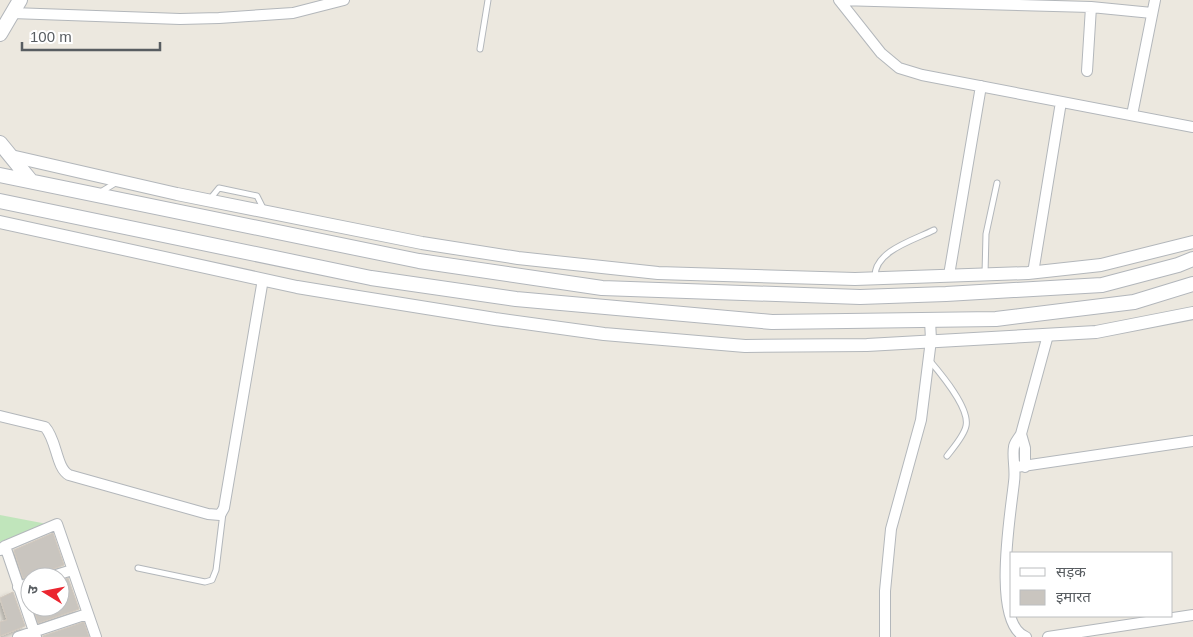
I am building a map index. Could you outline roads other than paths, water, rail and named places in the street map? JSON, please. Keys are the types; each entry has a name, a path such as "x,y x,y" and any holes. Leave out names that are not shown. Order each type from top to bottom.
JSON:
{"main road":[{"path":"0,34 20,0"},
{"path":"0,143 30,181"},
{"path":"0,175 420,262 602,288 860,297 946,294 1102,285 1193,259"},
{"path":"0,201 371,278 516,300 772,322 996,319 1134,302 1193,284"}],"street":[{"path":"12,13 219,18 293,13 344,0"},
{"path":"1152,13 1091,7 839,0 881,53 899,68 981,86 1193,127"},
{"path":"1132,115 1155,0"},
{"path":"1087,70 1091,7"},
{"path":"949,275 981,86"},
{"path":"1033,273 1061,102"},
{"path":"11,156 264,212 422,243 564,263 703,276 810,279 1033,273 1101,265 1193,242"},
{"path":"91,242 95,221"},
{"path":"0,222 297,287 495,319 652,339 745,346 868,345 1096,332 1193,313"},
{"path":"0,416 45,427 56,447 63,470 69,475 212,515 219,515 223,511 263,279"},
{"path":"884,637 885,592 891,529 921,420 931,340 930,320"},
{"path":"1010,609 1004,572 1021,467 1014,447 1021,434 1048,335"},
{"path":"1021,467 1193,441"},
{"path":"35,634 2,548 57,524 96,637"},
{"path":"18,637 35,634 87,614"},
{"path":"1048,637 1193,615"},
{"path":"1011,617 1017,630 1026,637"}],"lane":[{"path":"480,49 488,0"},
{"path":"96,195 119,181"},
{"path":"985,275 986,234 997,183"},
{"path":"876,278 875,269 878,262 889,252 934,230"},
{"path":"928,360 949,385 960,404 966,422 965,429 947,456"},
{"path":"138,568 205,582 212,580 216,570 223,511"}]}
